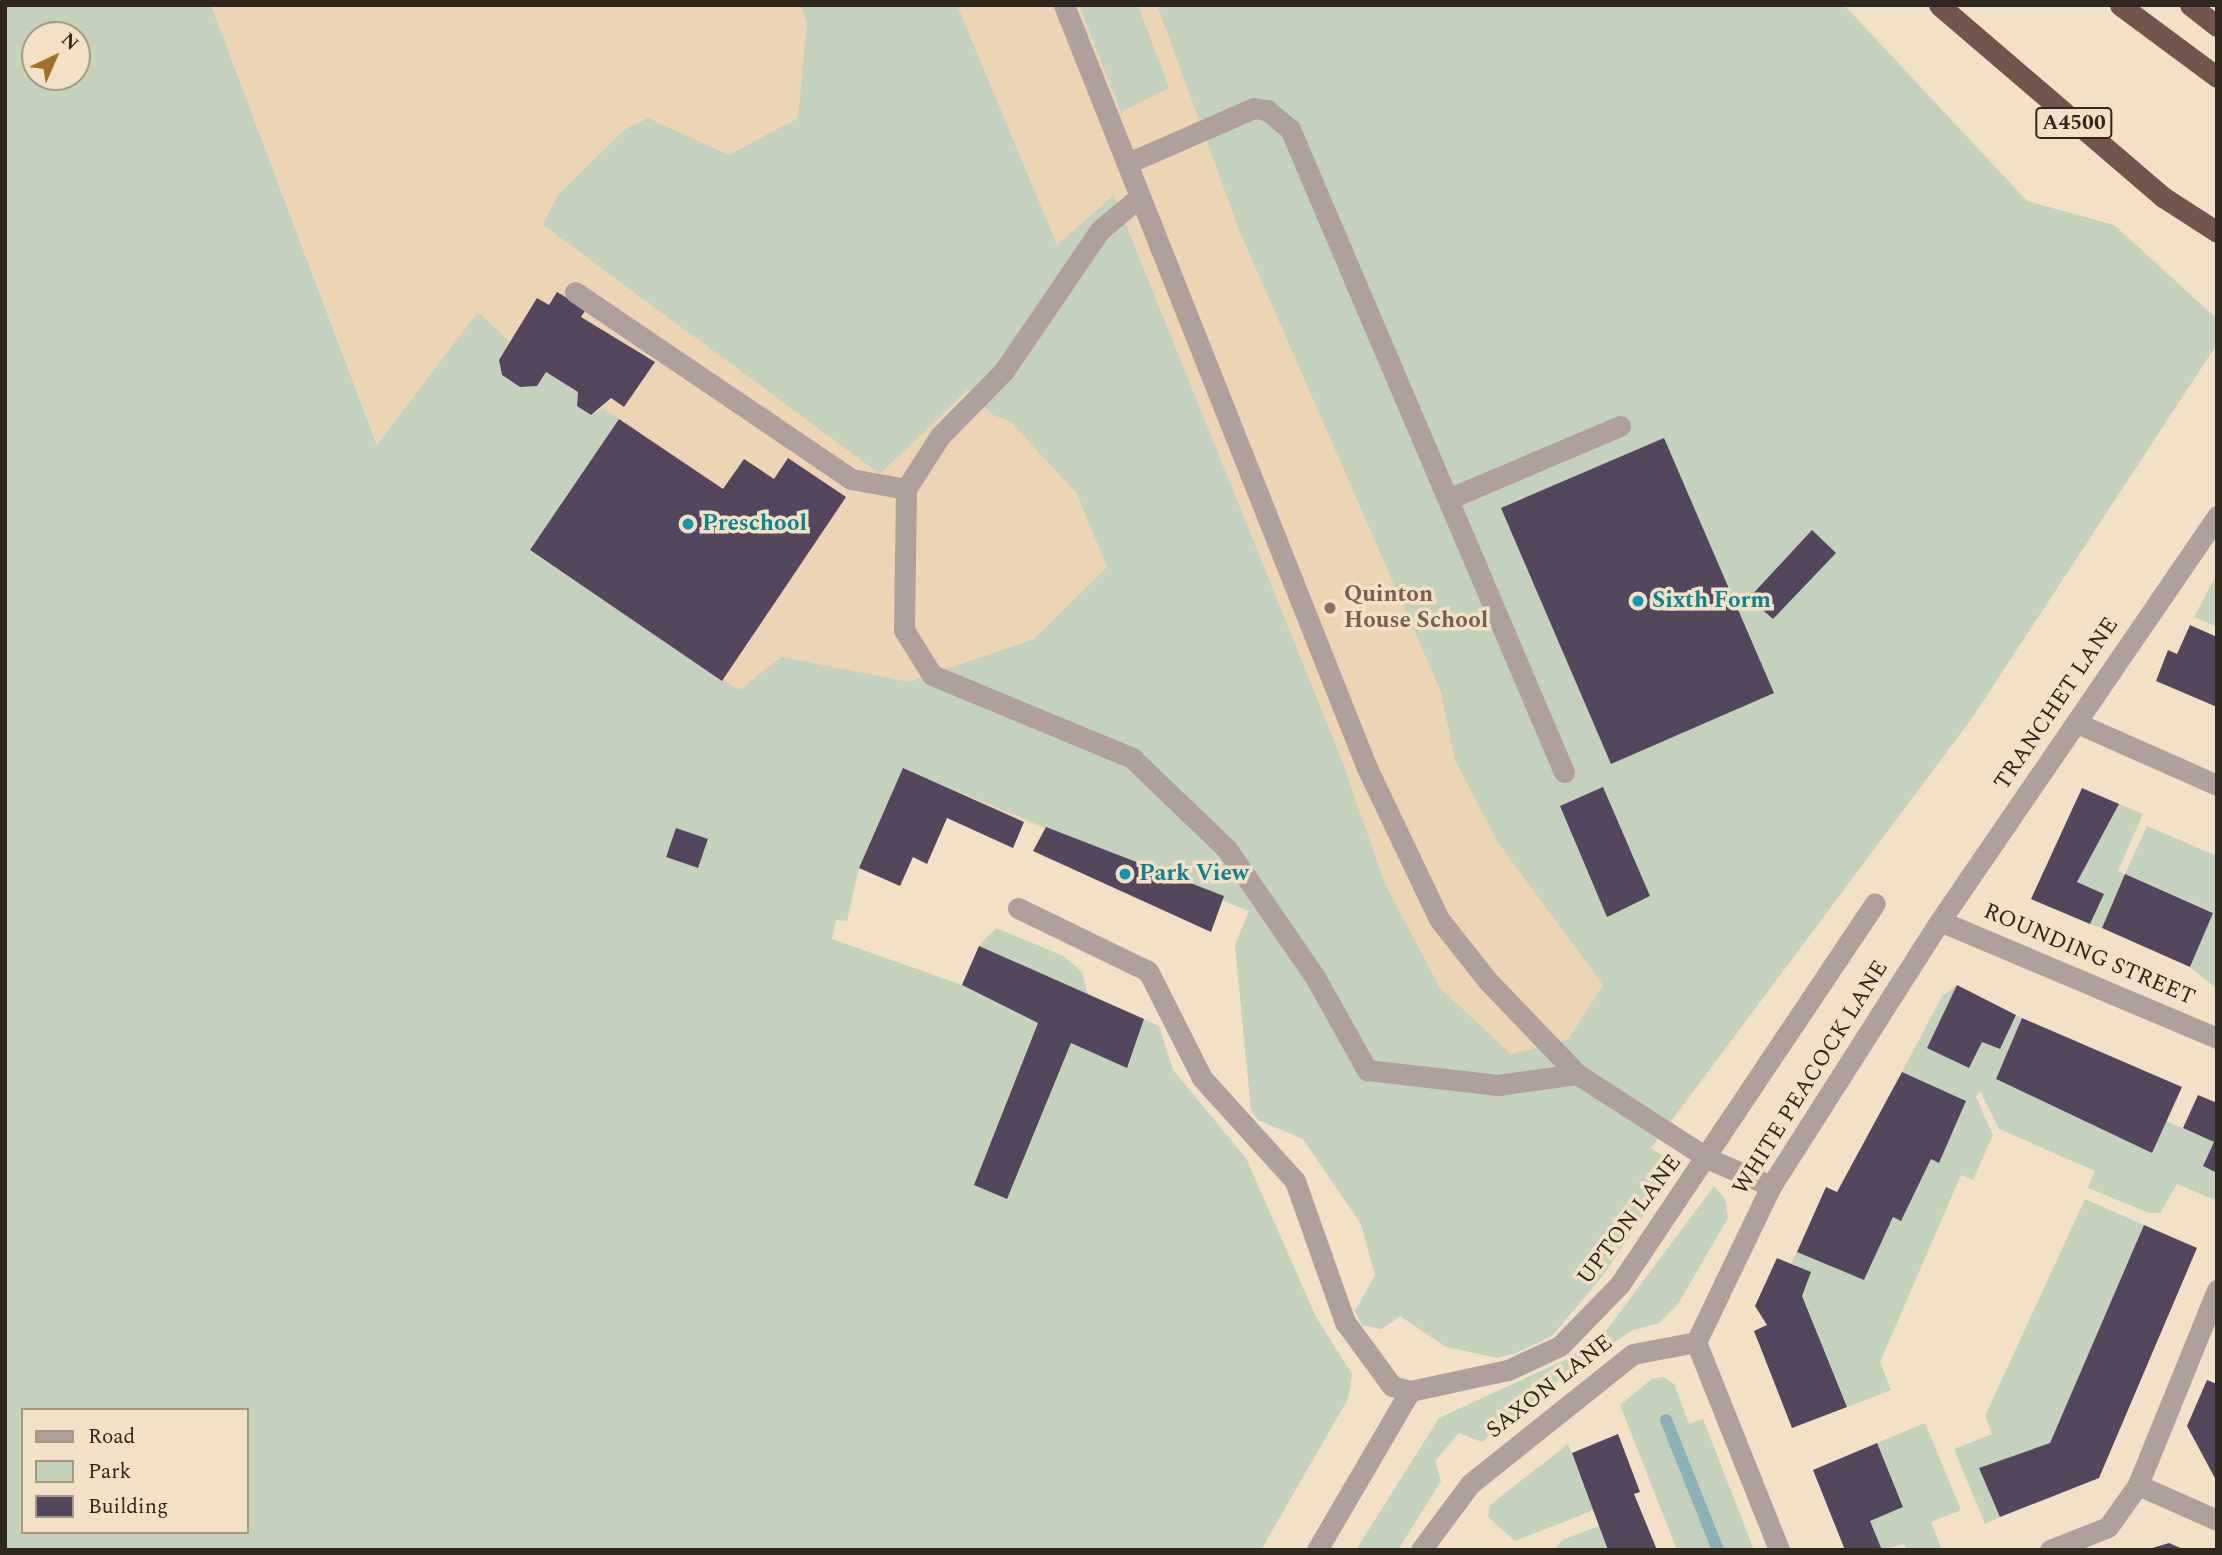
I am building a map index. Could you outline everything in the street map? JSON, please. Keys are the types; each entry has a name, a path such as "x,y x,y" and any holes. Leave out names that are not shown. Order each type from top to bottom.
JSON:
{"highway":[{"name":"A4500","path":"1939,5 2163,197 2217,232"},
{"path":"2120,5 2217,77"},
{"path":"2190,5 2217,26"}],"street":[{"path":"1064,5 1128,163 1138,199 1410,863 1438,919 1487,981 1577,1074 1709,1159 1771,1186"},
{"path":"1128,163 1254,108 1284,123 1564,772"},
{"path":"1138,199 1100,230 1003,372 940,436 906,489 904,630 932,675 1132,758 1227,849 1315,977 1367,1070 1498,1085 1577,1074"},
{"path":"575,292 851,479 906,489"},
{"path":"1448,499 1619,426"},
{"name":"TRANCHET LANE","path":"1940,921 2217,516"},
{"path":"2077,723 2217,785"},
{"name":"UPTON LANE","path":"1410,1391 1508,1370 1560,1346 1620,1284 1709,1159 1875,903"},
{"path":"1018,908 1148,971 1202,1078 1295,1181 1345,1322 1392,1386 1410,1391 1317,1550"},
{"name":"ROUNDING STREET","path":"1940,921 2217,1038"},
{"name":"WHITE PEACOCK LANE","path":"1696,1342 1771,1186 1940,921"},
{"path":"2050,1550 2108,1527 2138,1485 2217,1290"},
{"path":"1696,1342 1779,1550"},
{"name":"SAXON LANE","path":"1421,1550 1470,1484 1633,1354 1696,1342"},
{"path":"2138,1485 2217,1520"}],"shaded area":[{"name":"Quinton House School","path":"211,5 1844,5 2027,201 2114,225 2217,319 2217,344 1972,718 1663,1132 1446,1347 1400,1316 1382,1329 1362,1325 1355,1311 1375,1275 1361,1224 1303,1139 1258,1120 1251,1110 1235,945 1249,911 697,690 722,680 378,446"}],"green space":[{"path":"5,5 211,5 377,445 478,312 509,341 499,360 502,375 520,387 537,386 546,372 578,392 577,406 590,415 603,409 619,419 530,551 739,690 782,657 909,682 1034,639 1107,567 1077,494 1010,421 993,415 967,390 880,474 543,225 557,196 624,130 648,118 729,155 798,118 807,23 801,5 957,5 1057,245 1114,195 1341,758 1385,884 1440,988 1511,1054 1568,1040 1603,985 1497,841 1455,760 1441,692 1240,232 1157,5 1844,5 2027,201 2114,225 2217,319 2217,344 1972,718 1651,1148 1678,1166 1601,1278 1552,1336 1514,1354 1497,1358 1446,1347 1400,1316 1382,1329 1362,1325 1355,1311 1375,1275 1361,1224 1303,1139 1258,1120 1251,1110 1235,945 1249,911 903,769 859,868 847,921 836,920 832,939 962,985 1038,1023 975,1185 1007,1199 1071,1043 1127,1067 1144,1019 1159,1026 1173,1070 1246,1158 1316,1317 1352,1374 1348,1399 1261,1550 5,1550","holes":["676,829 708,839 698,868 666,857"]},
{"path":"1079,5 1138,5 1169,88 1121,112"},
{"path":"2217,574 2217,627 2194,617"},
{"path":"2119,804 2143,814 2118,871 2125,874 2102,928 2090,924 2104,894 2077,882"},
{"path":"2147,826 2217,856 2217,989 2190,967 2213,912 2125,874"},
{"path":"996,928 1064,956 1082,972 1088,995 979,946"},
{"path":"1957,985 1928,1048 1969,1068 1982,1042 2000,1049 2016,1015 2022,1018 1996,1079 2152,1153 2166,1121 2214,1142 2203,1166 2217,1173 2217,1201 2177,1184 2160,1213 2149,1213 2088,1188 2095,1171 1999,1129 1980,1091 1976,1097 1993,1135 1973,1180 1961,1175 1880,1362 1891,1390 1847,1407 1802,1296 1810,1272 1791,1263 1797,1252 1864,1280 1893,1217 1901,1221 1931,1159 1939,1163 1966,1101 1902,1072 1942,996"},
{"path":"1714,1186 1725,1199 1728,1218 1678,1304 1659,1323 1633,1330 1574,1368 1482,1442 1459,1433 1435,1461 1441,1481 1398,1550 1356,1550 1439,1418 1569,1358 1606,1331"},
{"path":"2085,1199 2144,1225 2050,1443 1980,1468 2000,1517 1985,1524 1954,1449 1992,1434 1985,1416"},
{"path":"1663,1377 1674,1384 1689,1424 1703,1419 1754,1550 1677,1550 1620,1405 1652,1379"},
{"path":"1925,1423 1961,1510 1931,1522 1942,1550 1907,1550 1904,1544 1882,1550 1870,1521 1903,1507 1877,1443"},
{"path":"1568,1444 1594,1510 1515,1541 1488,1517 1490,1505"},
{"path":"1599,1526 1608,1550 1554,1550 1562,1540"}],"building":[{"path":"557,292 586,309 581,317 655,362 624,407 611,398 591,415 577,406 578,392 546,372 537,386 520,387 502,375 499,360 537,298 549,305"},
{"name":"Preschool","path":"619,419 723,489 744,459 774,479 788,458 846,497 722,681 530,550"},
{"name":"Sixth Form","path":"1664,438 1774,693 1611,764 1501,508"},
{"path":"1812,530 1836,553 1773,619 1749,598"},
{"path":"2190,625 2217,637 2217,707 2156,681 2168,650 2177,654"},
{"path":"903,768 1024,822 1013,848 947,818 927,864 913,857 900,886 859,868"},
{"path":"1603,787 1650,896 1607,917 1560,806"},
{"path":"2082,788 2119,804 2077,882 2104,894 2090,924 2031,899"},
{"name":"Park View","path":"1046,827 1224,896 1211,932 1033,851"},
{"path":"676,828 708,839 698,868 666,857"},
{"path":"2125,874 2213,913 2190,967 2102,928"},
{"path":"979,946 1144,1019 1127,1068 1071,1043 1007,1199 974,1185 1038,1023 962,985"},
{"path":"1957,985 2016,1015 2000,1049 1982,1042 1969,1068 1927,1048"},
{"path":"2022,1018 2182,1087 2152,1153 1996,1079"},
{"path":"1902,1072 1966,1101 1939,1163 1931,1159 1901,1221 1893,1217 1864,1280 1797,1252 1826,1187 1837,1192"},
{"path":"2198,1095 2217,1103 2217,1173 2203,1166 2214,1142 2183,1128"},
{"path":"2144,1225 2197,1248 2099,1478 2000,1517 1979,1468 2050,1443"},
{"path":"1777,1258 1811,1272 1802,1296 1847,1407 1792,1428 1754,1331 1767,1325 1755,1306"},
{"path":"2207,1380 2217,1384 2217,1482 2187,1426"},
{"path":"1618,1434 1640,1492 1634,1494 1657,1550 1608,1550 1572,1453"},
{"path":"1877,1443 1903,1507 1870,1521 1882,1550 1845,1550 1813,1470"},
{"path":"2169,1543 2185,1550 2149,1550 2149,1549"}],"waterway":[{"path":"1666,1420 1718,1550"}],"place":[{"name":"Preschool","path":"688,524"},
{"name":"Sixth Form","path":"1638,601"},
{"name":"Quinton House School","path":"1330,608"},
{"name":"Park View","path":"1125,874"}]}
